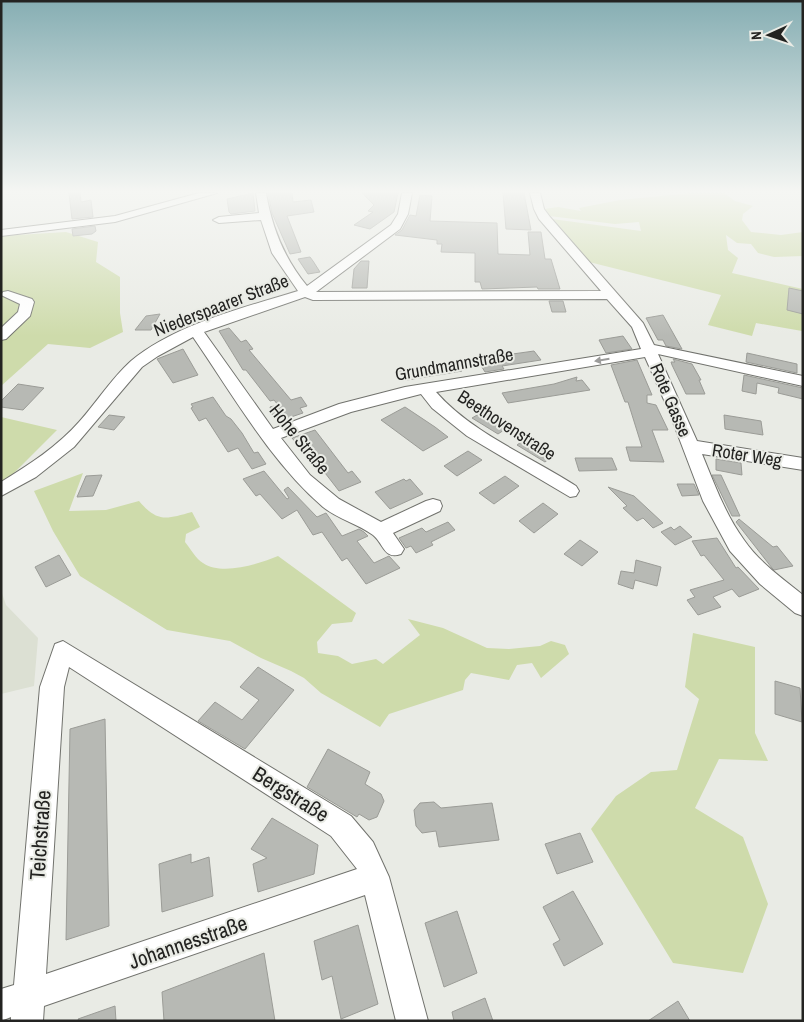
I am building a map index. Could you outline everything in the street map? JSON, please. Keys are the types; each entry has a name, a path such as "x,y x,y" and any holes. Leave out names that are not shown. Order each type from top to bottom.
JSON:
{"street":[{"path":"273,241 283,261 306,293 378,241"},
{"name":"Rote Gasse","path":"564,241 638,326 712,501 737,546 767,578 803,607"},
{"path":"318,285 329,296"},
{"name":"Niederspaarer Straße","path":"1,490 75,436 118,383 137,364 156,350 197,332 306,293 313,296 610,295"},
{"path":"1,336 25,313 27,302 8,295"},
{"name":"Hohe Straße","path":"197,332 270,436 304,479 332,504 381,531 394,549"},
{"name":"Grundmannstraße","path":"270,436 372,400 649,350 803,381"},
{"name":"Beethovenstraße","path":"425,389 436,402 474,432 570,491"},
{"name":"Roter Weg","path":"690,446 803,464"},
{"path":"381,531 432,506"},
{"name":"Bergstraße","path":"63,651 341,826 363,852 375,877 412,1021"},
{"name":"Teichstraße","path":"19,1008 52,687 63,651"},
{"name":"Johannesstraße","path":"19,1008 375,877"}],"shaded area":[{"path":"1,590 6,605 38,638 34,686 1,694"}],"green space":[{"path":"1,241 98,242 96,262 120,277 120,313 123,332 90,348 48,344 1,386"},
{"path":"569,241 727,241 728,250 738,258 732,273 803,289 802,331 756,323 752,336 708,325 721,295 585,261"},
{"path":"734,241 803,241 803,256 774,257 758,253 751,244 737,243"},
{"path":"1,417 57,430 1,486"},
{"path":"83,473 69,511 106,510 139,501 157,516 169,517 192,512 200,527 186,534 185,542 203,563 220,569 230,569 251,565 278,556 356,613 352,622 332,624 317,642 318,653 338,656 352,664 376,659 383,664 420,635 408,619 443,628 487,648 509,649 540,646 551,641 565,645 569,654 541,678 532,663 517,665 509,680 471,673 465,680 463,690 389,714 380,727 321,693 304,678 291,671 261,658 230,641 167,630 80,576 53,531 34,491"},
{"path":"693,633 755,647 755,733 768,761 719,759 695,808 743,837 768,904 743,973 673,963 591,829 616,796 651,772 677,770 699,699 685,687"}],"building":[{"path":"284,241 297,241 301,252 290,254"},
{"path":"437,241 498,241 498,254 530,255 529,241 542,241 545,259 551,259 560,289 538,289 537,287 482,289 480,282 475,282 475,253 441,252 442,244 437,244"},
{"path":"310,257 320,272 308,274 298,259"},
{"path":"361,261 369,261 367,288 352,288 354,269"},
{"path":"789,288 803,291 803,314 787,310"},
{"path":"549,301 563,301 566,312 552,312"},
{"path":"160,314 151,330 135,330 146,316"},
{"path":"663,315 682,349 666,346 663,340 658,340 646,318"},
{"path":"229,328 241,342 246,340 253,349 249,350 291,400 301,397 307,406 300,408 303,413 288,418 284,413 273,417 270,407 278,405 274,400 270,401 246,370 243,370 219,331"},
{"path":"623,336 632,349 606,353 599,340"},
{"path":"183,349 198,375 173,383 157,359"},
{"path":"534,351 541,360 502,366 504,369 485,372 477,359"},
{"path":"747,353 797,364 797,373 746,362"},
{"path":"673,359 692,364 701,380 699,380 705,394 686,394 672,365 671,362 675,362"},
{"path":"637,360 652,395 647,395 647,403 656,405 668,430 652,430 664,462 630,461 626,447 642,447 628,402 625,402 611,365"},
{"path":"456,362 462,371 401,381 396,371"},
{"path":"744,375 803,388 803,399 778,393 779,388 757,383 756,394 742,391"},
{"path":"577,377 576,381 582,380 590,390 508,403 502,393 554,384"},
{"path":"18,384 44,388 23,410 1,407 1,401"},
{"path":"213,397 226,416 231,419 242,433 254,453 258,452 266,464 252,469 238,448 228,452 206,418 199,421 191,408 193,407 191,404"},
{"path":"405,407 448,437 423,451 381,420"},
{"path":"484,411 510,426 498,434 472,418"},
{"path":"109,415 125,417 114,430 98,427"},
{"path":"724,415 761,421 763,435 725,429"},
{"path":"315,430 348,473 352,471 361,482 339,491 322,469 318,470 292,438"},
{"path":"528,437 556,453 545,462 517,445"},
{"path":"468,451 482,460 457,476 444,466"},
{"path":"575,458 612,458 617,470 579,471"},
{"path":"716,459 741,463 742,475 716,470"},
{"path":"264,471 287,499 289,498 284,490 288,487 317,517 326,513 342,536 359,529 364,532 368,536 357,541 374,563 389,556 400,568 366,584 347,558 342,561 322,532 313,535 297,510 282,519 260,494 256,496 243,479"},
{"path":"102,475 93,496 77,497 86,476"},
{"path":"712,475 721,475 740,516 732,516"},
{"path":"505,476 519,486 494,504 479,493"},
{"path":"404,479 406,481 410,479 423,494 390,509 375,492"},
{"path":"677,484 694,484 699,495 682,496"},
{"path":"608,487 634,496 663,523 653,528 643,518 637,521 623,508 627,506"},
{"path":"543,503 558,514 534,533 519,521"},
{"path":"739,519 773,547 777,546 793,566 774,570 736,522"},
{"path":"448,522 455,530 431,542 433,545 416,553 411,546 406,548 399,538 422,528 426,532"},
{"path":"680,526 692,537 675,545 661,532 671,527 674,530"},
{"path":"717,538 736,568 738,567 759,589 739,597 732,589 713,597 721,607 698,615 687,600 695,597 690,590 724,580 704,555 701,556 692,541"},
{"path":"580,540 598,552 582,566 564,554"},
{"path":"59,555 71,575 46,587 35,567"},
{"path":"636,560 661,567 657,586 635,580 633,589 618,584 621,571 634,573"},
{"path":"258,667 294,690 245,749 198,721 215,702 242,720 259,700 240,687"},
{"path":"775,681 800,688 802,722 775,714"},
{"path":"105,719 109,926 66,940 70,729"},
{"path":"328,749 370,772 365,784 381,794 384,801 377,817 369,820 359,814 357,817 307,787"},
{"path":"434,802 441,808 492,803 499,840 439,847 436,831 422,833 416,826 414,810 420,803"},
{"path":"272,818 318,845 314,874 258,892 253,864 267,858 251,849"},
{"path":"580,833 593,862 557,874 545,844"},
{"path":"191,854 191,863 209,857 213,896 162,912 159,864"},
{"path":"573,891 603,944 564,966 553,944 560,940 543,907"},
{"path":"457,911 477,973 444,987 425,923"},
{"path":"358,925 378,1004 341,1019 332,976 322,980 314,941"},
{"path":"264,953 275,1021 164,1021 162,992"},
{"path":"485,998 493,1021 454,1021 452,1012"},
{"path":"678,1001 690,1021 648,1021"},
{"path":"115,1006 116,1021 79,1021 78,1019"}]}
